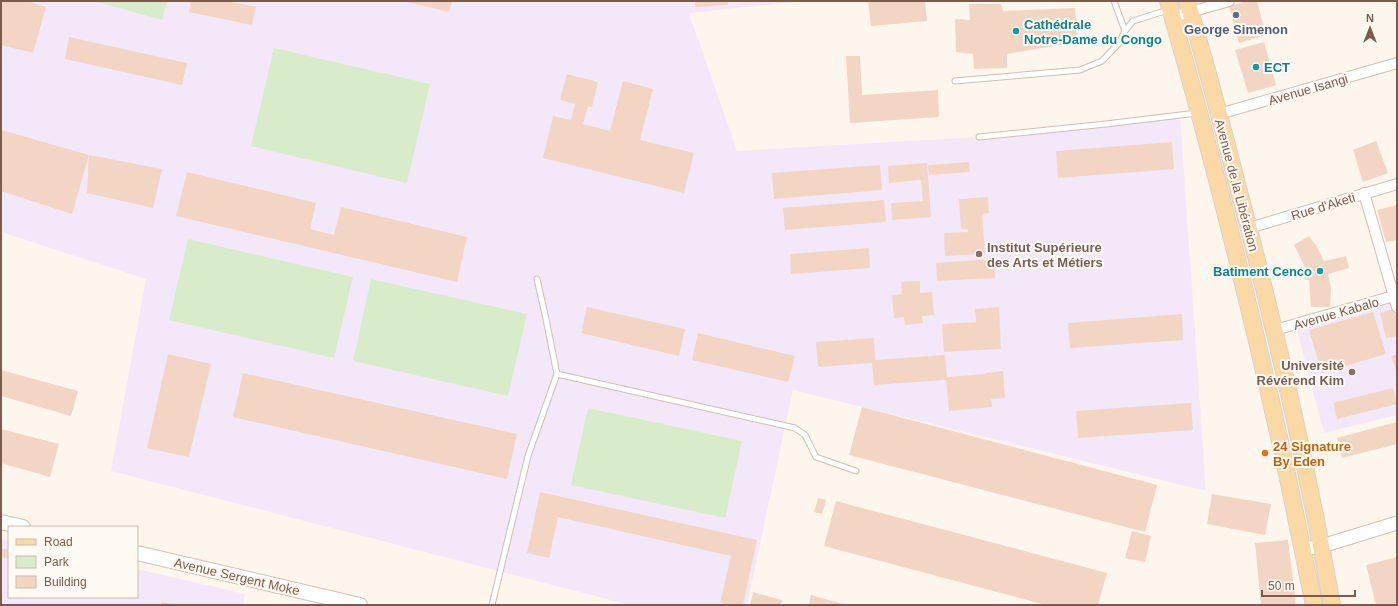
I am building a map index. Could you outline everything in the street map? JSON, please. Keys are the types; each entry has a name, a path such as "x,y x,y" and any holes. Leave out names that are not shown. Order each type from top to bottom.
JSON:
{"main road":[{"name":"Avenue de la Libération","path":"1188,7 1219,114 1275,330 1322,546 1332,605"},
{"name":"Avenue de la Libération","path":"1171,9 1200,112 1258,347 1285,465 1314,605"},
{"path":"1,522 19,526"},
{"name":"Avenue Sergent Moke","path":"138,553 360,605"}],"street":[{"path":"1171,9 1229,1"},
{"name":"Avenue Isangi","path":"1219,114 1397,63"},
{"name":"Rue d'Aketi","path":"1249,228 1397,184"},
{"path":"1364,193 1397,307"},
{"name":"Avenue Kabalo","path":"1275,330 1395,296"},
{"path":"1302,549 1322,546 1397,523"}],"lane":[{"path":"1114,1 1125,31"},
{"path":"955,82 1080,70 1102,61 1119,43 1125,31 1134,21 1171,9"},
{"path":"979,137 1106,124 1200,112"},
{"path":"492,605 528,456 557,374 537,279"},
{"path":"557,374 795,428 805,435 816,457 856,471"}],"shaded area":[{"path":"1,1 796,1 689,13 737,151 979,137 1180,115 1206,491 793,390 747,605 630,605 111,471 146,279 1,232"},
{"name":"Université Révérend Kim","path":"1395,301 1397,307 1397,415 1324,433 1297,330"},
{"path":"1,539 8,541 8,598 138,598 138,569 245,594 243,605 1,605"}],"green space":[{"path":"94,1 167,1 162,20"},
{"path":"274,48 430,84 407,183 251,146"},
{"path":"188,239 353,277 334,358 169,320"},
{"path":"371,279 527,314 508,396 353,361"},
{"path":"588,408 742,441 725,518 571,485"}],"building":[{"path":"1,1 27,1 46,7 33,53 1,45"},
{"path":"191,1 227,1 256,7 252,25 189,12"},
{"path":"403,1 452,1 449,12"},
{"path":"695,1 728,1 728,5 695,7"},
{"path":"868,1 925,1 927,21 871,26"},
{"path":"1248,1 1257,1 1266,35 1239,43 1229,6"},
{"name":"Cathédrale Notre-Dame du Congo","path":"969,4 1001,4 1003,11 1075,8 1077,42 1007,54 1007,68 974,69 973,54 956,52 955,19 970,20"},
{"path":"69,37 187,63 182,85 65,59"},
{"name":"ECT","path":"1264,42 1276,85 1248,93 1235,50"},
{"path":"846,56 860,56 862,95 938,90 939,117 850,123"},
{"path":"567,74 598,82 592,107 588,106 583,124 610,131 623,81 653,89 640,140 694,153 684,193 543,158 553,116 571,120 575,104 560,100"},
{"path":"1,130 89,155 72,214 1,191"},
{"path":"1376,141 1388,173 1363,182 1353,150"},
{"path":"1172,142 1174,169 1058,178 1056,151"},
{"path":"89,155 162,169 153,208 87,193"},
{"path":"969,162 970,172 929,175 928,165"},
{"path":"927,163 931,217 892,220 891,203 923,201 921,180 889,183 888,166"},
{"path":"880,165 882,190 774,199 772,173"},
{"path":"187,172 316,203 310,229 334,235 341,207 467,237 457,282 176,216"},
{"path":"988,197 989,213 982,214 985,254 945,256 944,233 968,232 968,229 961,229 959,199"},
{"path":"884,200 886,222 785,230 783,208"},
{"path":"1397,205 1397,240 1386,242 1377,210"},
{"name":"Batiment Cenco","path":"1309,236 1317,247 1324,261 1346,256 1349,268 1328,274 1331,289 1330,307 1311,307 1309,280 1305,280 1302,268 1305,267 1294,245"},
{"path":"869,248 870,268 791,274 790,254"},
{"path":"994,259 995,278 937,281 936,263"},
{"path":"920,281 920,293 932,292 934,315 922,316 923,323 905,325 904,317 894,318 892,295 902,294 901,282"},
{"path":"587,307 685,329 679,356 581,333"},
{"path":"999,307 1001,349 944,352 942,324 976,322 975,309"},
{"path":"1394,309 1397,320 1397,336 1386,338 1380,313"},
{"path":"1373,312 1386,354 1322,373 1309,330"},
{"path":"1182,314 1183,340 1070,348 1068,323"},
{"path":"698,333 795,356 788,382 692,360"},
{"path":"874,338 875,360 945,355 947,377 1003,371 1005,398 991,399 992,407 949,411 946,380 874,385 872,363 818,367 816,342"},
{"path":"168,354 211,364 189,457 147,448"},
{"path":"1397,354 1397,374 1391,356"},
{"path":"1,370 78,391 71,416 1,396"},
{"path":"243,373 517,434 507,479 233,417"},
{"path":"1393,388 1397,404 1337,419 1333,403"},
{"path":"1191,403 1193,430 1078,438 1076,411"},
{"path":"862,407 1157,485 1145,532 849,455"},
{"path":"1397,422 1397,444 1342,458 1337,438"},
{"path":"1,429 59,444 50,477 1,463"},
{"path":"540,492 757,540 743,605 720,603 731,556 558,517 549,558 527,553"},
{"path":"1212,494 1271,504 1265,535 1207,524"},
{"path":"818,498 826,500 822,514 814,512"},
{"path":"836,501 1107,573 1098,605 1046,605 824,546"},
{"path":"1132,531 1151,536 1145,562 1125,558"},
{"path":"1288,540 1296,605 1261,605 1255,543"},
{"path":"1,548 8,550 8,559 1,557"},
{"path":"1397,557 1397,605 1376,605 1366,565"},
{"path":"753,592 782,600 781,605 750,605"},
{"path":"811,595 847,605 809,605"},
{"path":"161,602 174,604 174,605 161,605"}],"place":[{"name":"George Simenon","path":"1236,15"},
{"name":"Cathédrale Notre-Dame du Congo","path":"1016,31"},
{"name":"ECT","path":"1256,67"},
{"name":"Institut Supérieure des Arts et Métiers","path":"979,254"},
{"name":"Batiment Cenco","path":"1320,271"},
{"name":"Université Révérend Kim","path":"1352,372"},
{"name":"24 Signature By Eden","path":"1265,453"}]}
